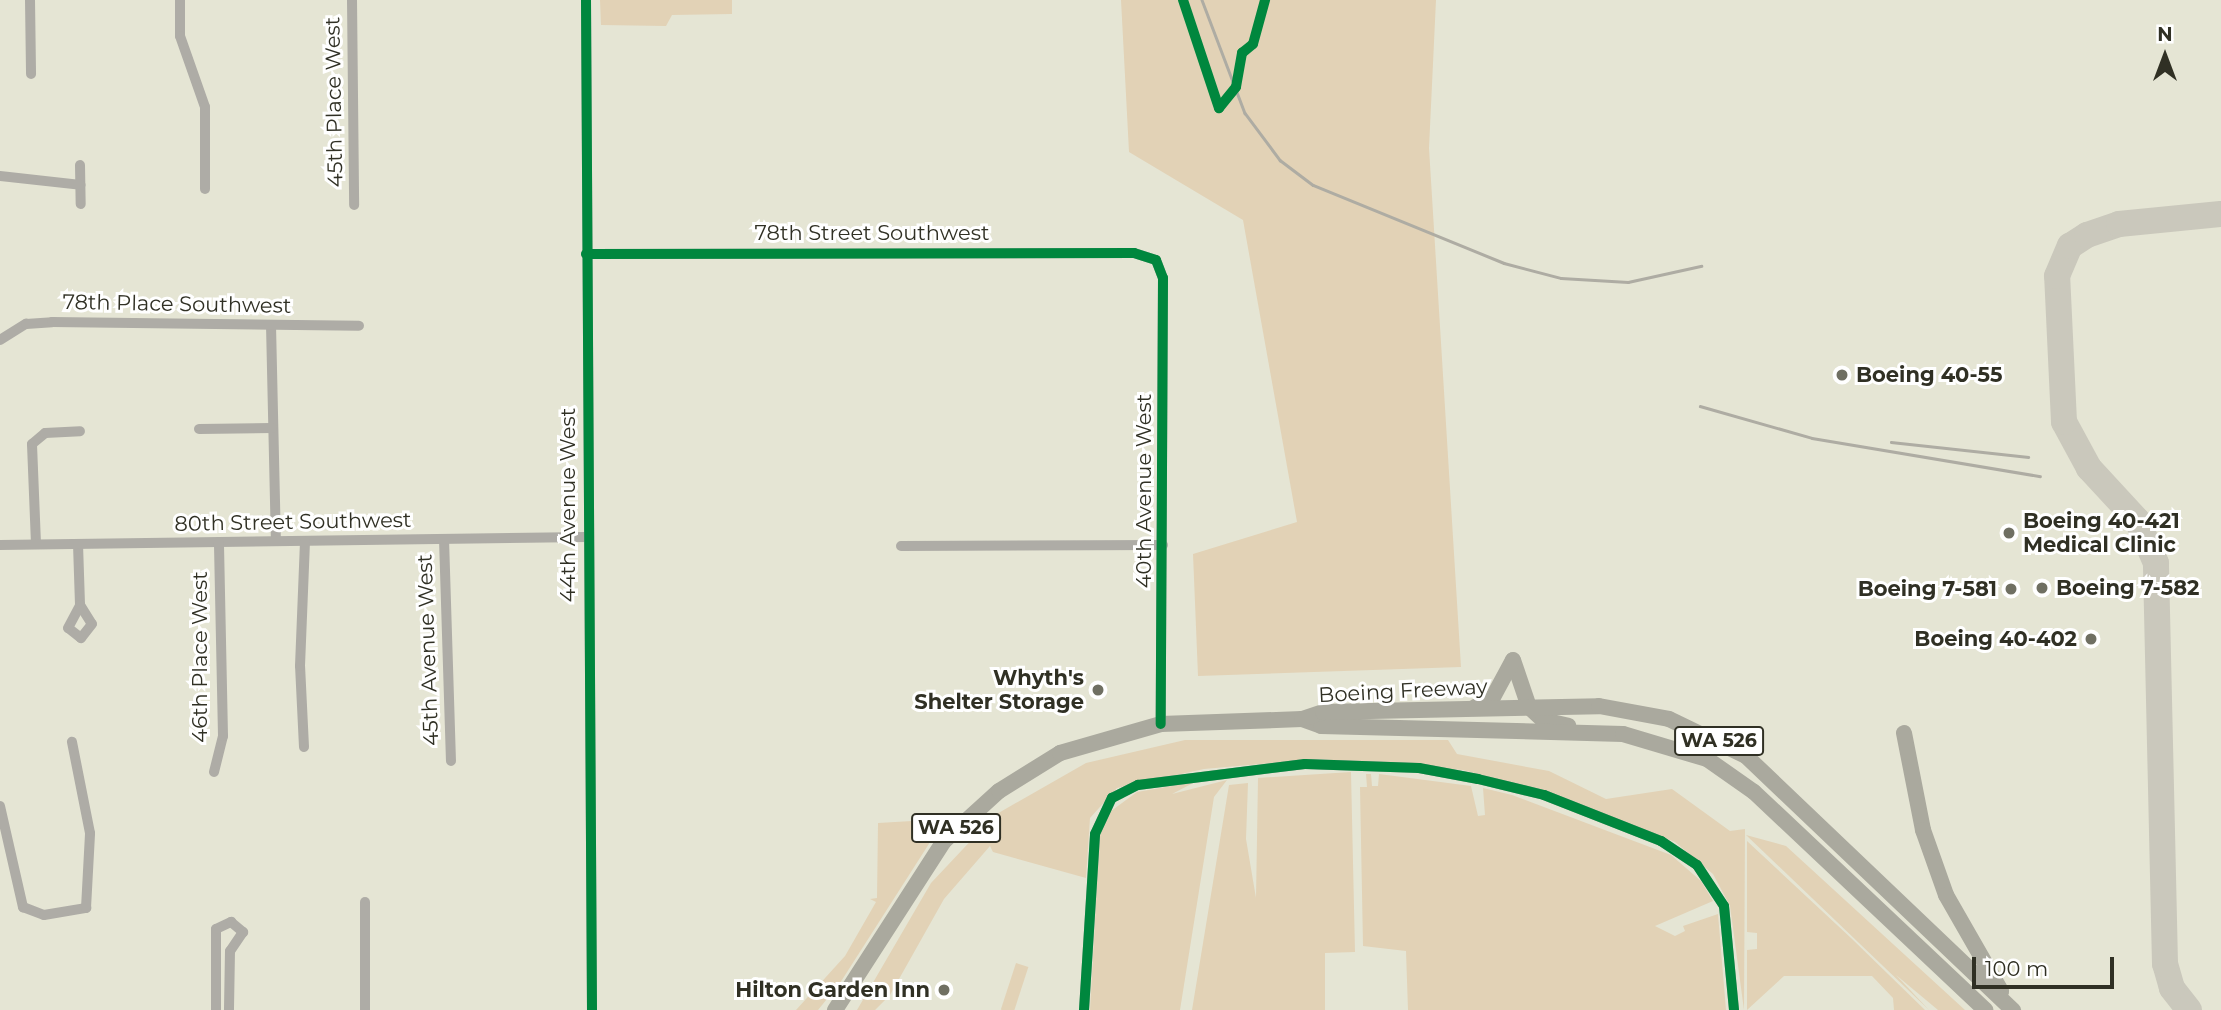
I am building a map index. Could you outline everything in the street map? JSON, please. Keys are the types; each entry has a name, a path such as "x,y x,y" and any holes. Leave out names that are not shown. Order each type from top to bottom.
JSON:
{"highway":[{"path":"1469,708 1492,699 1513,660 1529,707 1550,724 1623,734"},
{"name":"Boeing Freeway","path":"1301,719 1323,712 1529,707 1634,711 1703,732 1781,784 2014,1010"},
{"name":"WA 526","path":"835,1010 861,972 914,880 968,816 1059,753 1161,724 1301,719"},
{"name":"Boeing Freeway","path":"1301,719 1321,726 1623,734 1682,749 1729,772 1817,850 1985,1010"},
{"path":"1904,733 1923,830 1946,895 2014,1010"},
{"name":"WA 526","path":"844,1010 861,972"}],"street":[{"path":"30,0 31,74"},
{"path":"180,0 180,36 205,107 205,189"},
{"name":"45th Place West","path":"352,0 354,205"},
{"name":"44th Avenue West","path":"586,0 586,537 592,1010"},
{"path":"80,165 81,204"},
{"path":"0,176 81,185"},
{"name":"78th Street Southwest","path":"586,254 1134,253 1156,260"},
{"name":"40th Avenue West","path":"1156,260 1163,278 1161,724"},
{"name":"78th Place Southwest","path":"0,340 26,324 52,321 359,326"},
{"path":"271,325 276,541"},
{"path":"199,429 272,428"},
{"path":"36,544 32,444 45,433 80,431"},
{"name":"80th Street Southwest","path":"0,545 586,537"},
{"name":"45th Avenue West","path":"444,539 451,761"},
{"path":"304,747 300,666 305,541"},
{"name":"46th Place West","path":"214,772 223,736 219,542"},
{"path":"78,544 80,605"},
{"path":"901,546 1163,545"},
{"path":"0,806 23,906 44,915 86,908 90,833 72,742"},
{"path":"1084,1010 1094,834 1112,798 1152,782 1305,764 1419,768 1478,779 1544,795 1661,841 1697,865 1724,906 1734,1010"},
{"path":"365,902 365,1010"},
{"path":"216,1010 216,929 231,922 243,932 230,951 229,1010"}],"shaded area":[{"path":"600,0 732,0 732,14 672,15 666,26 601,25"},
{"path":"1121,0 1436,0 1429,148 1461,667 1198,676 1193,554 1297,522 1243,220 1129,152"},
{"path":"1185,740 1448,740 1457,754 1549,771 1606,799 1672,789 1730,831 1745,829 1744,1010 1730,906 1713,874 1675,842 1555,794 1463,770 1319,759 1204,769 1117,788 1090,818 1086,878 993,852 990,846 944,899 890,995 875,1010 857,1010 931,883 995,815 1086,763"},
{"path":"1351,772 1355,952 1325,953 1325,1010 1192,1010 1229,785 1248,783 1246,839 1256,898 1258,778"},
{"path":"1366,774 1371,774 1372,786 1378,786 1379,774 1471,786 1478,816 1485,815 1483,788 1512,795 1671,855 1701,881 1713,901 1655,926 1675,936 1685,931 1683,926 1718,914 1726,1010 1408,1010 1406,951 1363,946 1360,787 1367,787"},
{"path":"1227,780 1214,797 1180,1010 1090,1010 1100,830 1107,814 1137,792 1195,782 1172,794"},
{"path":"929,820 941,825 840,983 818,1010 796,1010 845,956 876,902 870,899 877,898 878,823"},
{"path":"1746,835 1786,846 1965,1010 1938,1010 1896,975 1929,1010"},
{"path":"1747,841 1925,1010 1894,1010 1893,998 1872,976 1784,976 1747,1010 1747,950 1757,949 1757,933 1747,932"},
{"path":"1016,963 1028,967 1014,1010 1001,1010"}],"taxiway":[{"path":"2189,1010 2172,988 2165,964 2156,563 2137,520 2089,468 2064,422 2057,276 2070,246 2087,235 2119,224 2221,214"}],"railway":[{"path":"1202,0 1245,113 1280,160 1313,185 1504,263 1561,278 1628,282 1701,266"},
{"path":"1700,406 1812,438 2040,476"},
{"path":"1891,442 2028,457"}],"cycle path":[{"path":"586,0 592,1010"},
{"path":"1183,0 1219,108 1236,87 1242,53 1253,44 1265,0"},
{"path":"586,254 1134,253 1156,260 1163,278 1161,724"},
{"path":"1084,1010 1095,834 1112,798 1138,785 1305,764 1419,768 1478,779 1544,795 1661,841 1697,865 1724,906 1734,1010"}],"place":[{"name":"Boeing 40-55","path":"1842,375"},
{"name":"Boeing 40-421 Medical Clinic","path":"2009,533"},
{"name":"Boeing 7-582","path":"2042,588"},
{"name":"Boeing 7-581","path":"2011,589"},
{"name":"Boeing 40-402","path":"2091,639"},
{"name":"Whyth's Shelter Storage","path":"1098,690"},
{"name":"Hilton Garden Inn","path":"944,990"}]}
